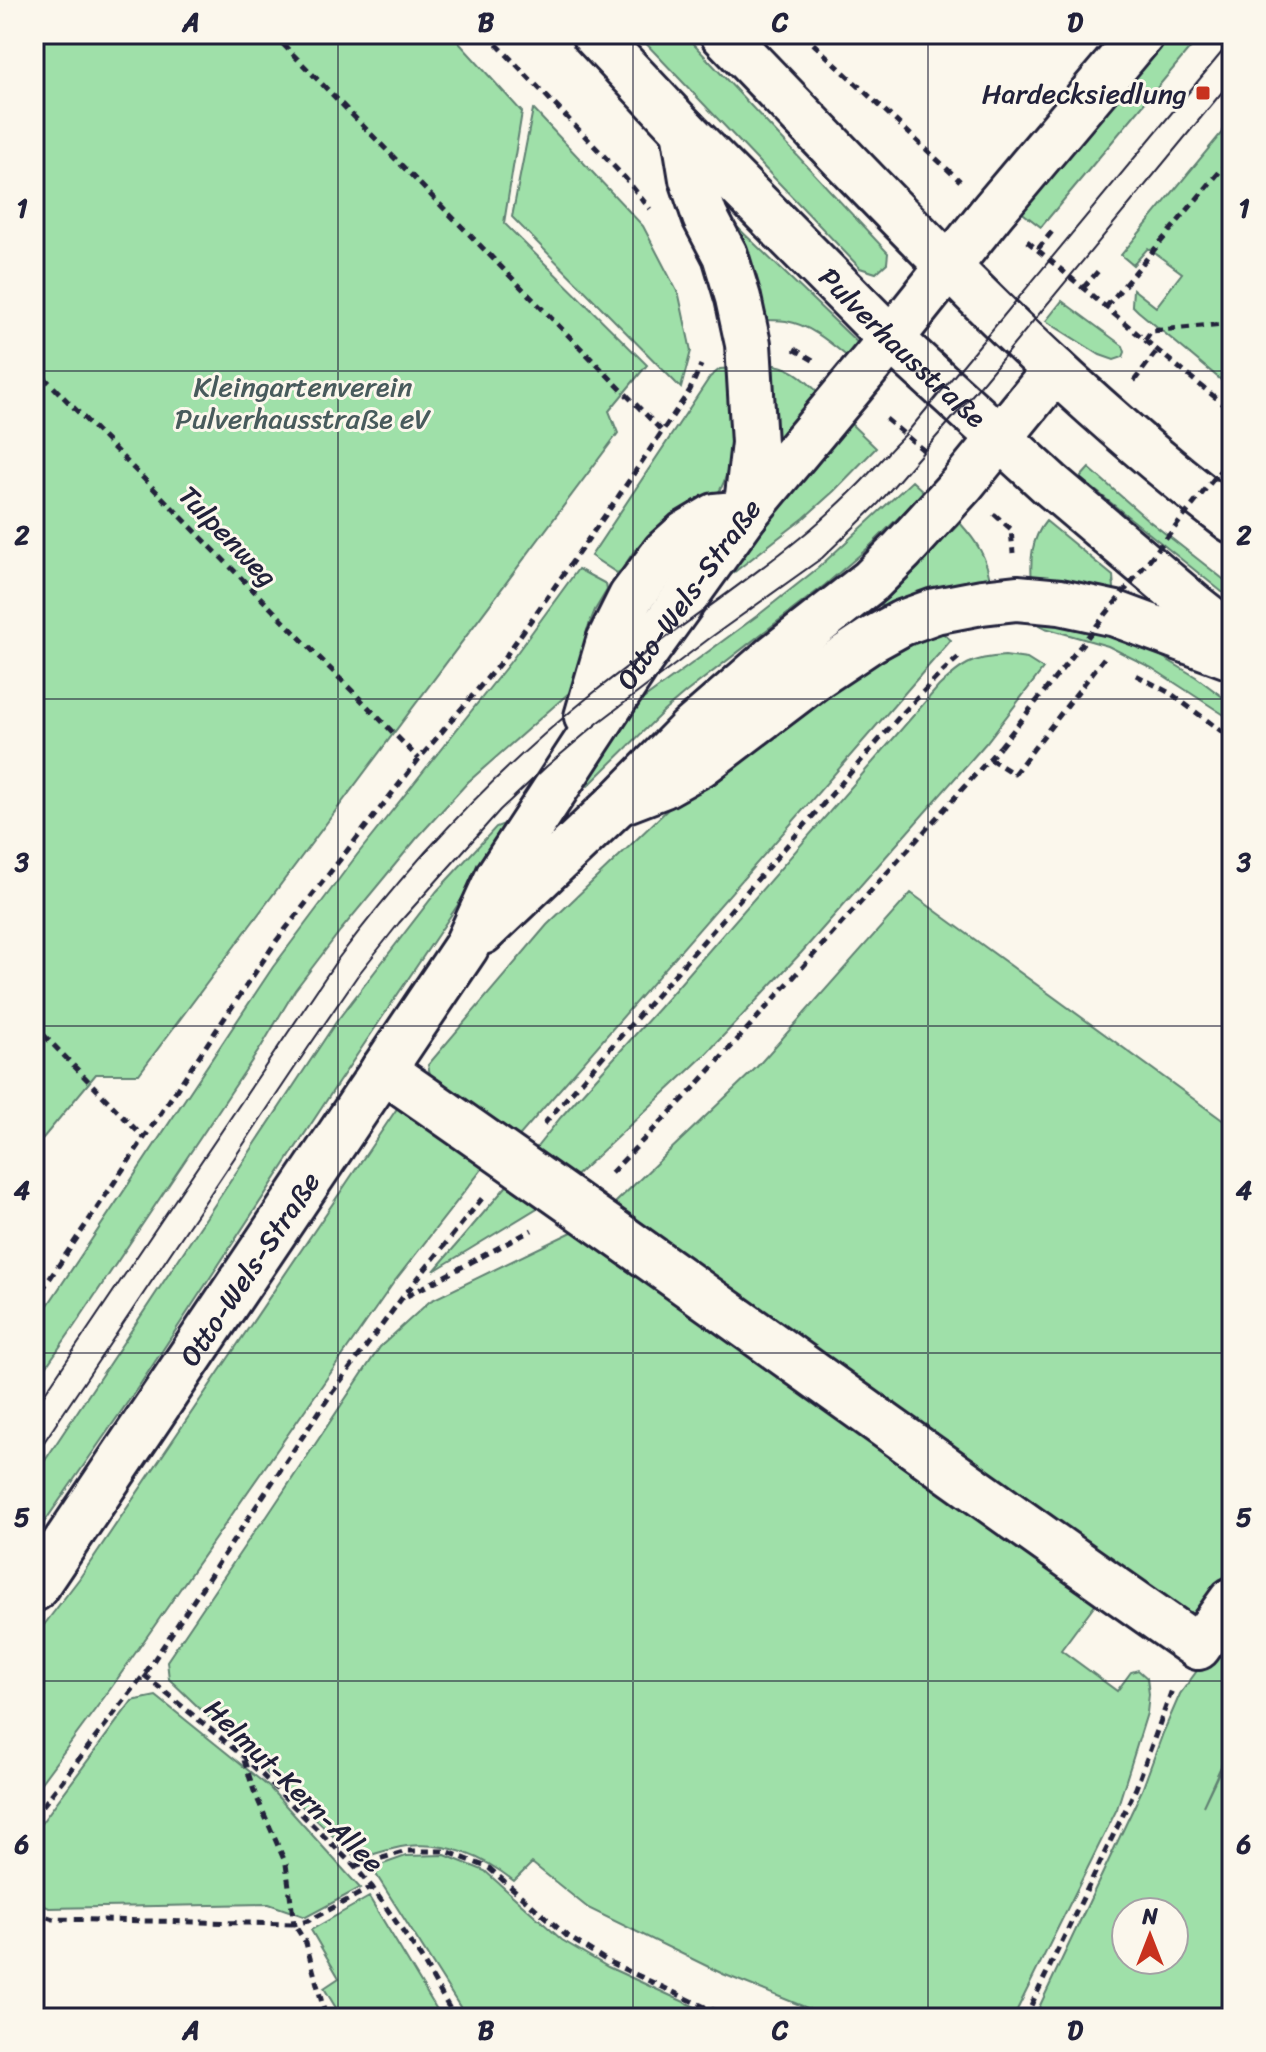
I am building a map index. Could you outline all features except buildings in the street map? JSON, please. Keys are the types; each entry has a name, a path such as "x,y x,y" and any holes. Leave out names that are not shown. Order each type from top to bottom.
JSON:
{"street":[{"name":"Pulverhausstraße","path":"594,34 684,130 891,339 999,438 1232,636"},
{"path":"723,34 948,267 1055,370 1232,520"},
{"name":"Otto-Wels-Straße","path":"34,1589 466,947 499,875 642,657 746,513 1142,34"},
{"path":"684,130 692,179 705,217 725,255 748,344 754,443 746,513"},
{"name":"Otto-Wels-Straße","path":"466,947 690,730 775,656 871,581 933,516 1055,370"},
{"path":"618,803 662,786 701,764 817,676 871,640 902,623 935,611 1017,598 1060,602 1116,614 1232,657"},
{"path":"383,1070 1198,1647 1232,1600"}],"path":[{"path":"273,34 662,431"},
{"path":"487,34 626,179 652,211"},
{"path":"803,34 993,211 1232,411"},
{"path":"1106,307 1232,157"},
{"path":"1038,249 1054,229"},
{"path":"1083,288 1100,269"},
{"path":"1145,340 1151,331 1232,323"},
{"path":"34,1302 277,940 419,759 505,657 690,390 703,355"},
{"name":"Tulpenweg","path":"34,367 419,759"},
{"path":"402,1298 577,1207 695,1087 990,759 1232,456"},
{"path":"1063,647 1078,651"},
{"path":"34,1817 144,1675 331,1394 512,1159 900,716 942,672 972,650"},
{"path":"1091,655 1113,663"},
{"path":"990,759 1014,774 1104,658"},
{"path":"1125,669 1170,693 1232,739"},
{"path":"34,1025 144,1138"},
{"path":"1025,2018 1136,1788 1178,1675 1198,1647"},
{"name":"Helmut-Kern-Allee","path":"144,1675 243,1756 354,1866 421,1958 455,2018"},
{"path":"243,1756 254,1791 286,1864 294,1924 306,1943 326,2018"},
{"path":"354,1866 407,1851 446,1851 489,1868 567,1936 609,1962 734,2018"},
{"path":"34,1912 53,1919 294,1924 308,1921 372,1887"}],"green space":[{"name":"Kleingartenverein Pulverhausstraße eV","path":"34,34 451,34 522,112 504,223 647,365 609,411 618,433 139,1074 96,1074 34,1149"},
{"path":"637,34 684,34 888,253 887,263 876,273 860,268"},
{"path":"1166,34 1202,34 1041,227 1020,211"},
{"path":"533,109 643,226 679,295 691,351 681,388 512,217"},
{"path":"1232,120 1232,389 1132,305 1133,289 1156,307 1182,273 1148,248 1133,265 1121,255"},
{"path":"734,224 862,347 854,362 822,337 796,323 759,320 731,225"},
{"path":"1062,301 1123,346 1123,357 1114,360 1100,355 1046,321"},
{"path":"766,364 791,370 824,398 772,450"},
{"path":"731,368 732,435 723,485 716,495 656,531 634,551 617,573 591,556 710,377 720,369"},
{"path":"848,421 876,448 804,518 719,584 737,554"},
{"path":"1089,468 1148,520 1232,586 1232,600 1080,478"},
{"path":"912,481 924,492 869,547 825,585 685,693 588,786 583,785 627,711 818,568"},
{"path":"1046,521 1113,576 1111,593 1032,583 1033,550 1037,535"},
{"path":"960,523 981,551 990,584 883,609 883,601"},
{"path":"578,569 606,584 607,590 587,630 578,685 468,782 340,931 295,990 261,1047 34,1384 34,1326 273,967 357,855 511,661"},
{"path":"1036,619 1129,637 1196,677 1232,704 1232,720 1152,668 1108,646 1045,628"},
{"path":"935,627 951,640 514,1142 433,1088 428,1065 547,925 683,795 837,676"},
{"path":"1005,656 1027,659 1043,669 986,743 801,953 707,1053 566,1185 529,1157 939,686 968,664 984,658"},
{"path":"515,820 141,1383 34,1537 34,1477 336,1022 437,891 496,827"},
{"path":"911,893 1232,1127 1232,1582 1203,1624 614,1204 756,1068"},
{"path":"400,1104 493,1155 394,1282 111,1688 34,1792 34,1638 79,1579"},
{"path":"516,1175 547,1202 434,1271"},
{"path":"574,1231 1101,1596 1061,1650 1117,1691 1131,1672 1138,1670 1147,1678 1147,1713 1117,1809 1013,2018 832,2018 723,1974 588,1908 532,1863 514,1881 477,1858 437,1846 401,1847 357,1859 169,1679 167,1661 380,1347 430,1301"},
{"path":"1232,1623 1232,1742 1203,1806 1232,1745 1232,2018 1034,2018 1142,1790 1180,1694"},
{"path":"156,1696 269,1787 360,1888 306,1917 269,1904 49,1908 34,1900 34,1833 132,1701"},
{"path":"445,1855 485,1871 562,1940 608,1967 719,2018 467,2018 372,1868 406,1856"},
{"path":"369,1897 442,2018 342,2018 324,1988 339,1978 311,1930"}],"tram line":[{"path":"34,1409 337,960 425,853 489,786 557,723 776,557 859,484 905,435 1232,40"},
{"path":"34,1457 310,1045 358,975 399,923 500,810 547,766 599,722 710,638 822,558 878,504 964,405 1232,80"}],"place":[{"name":"Hardecksiedlung","path":"1203,93"}]}
